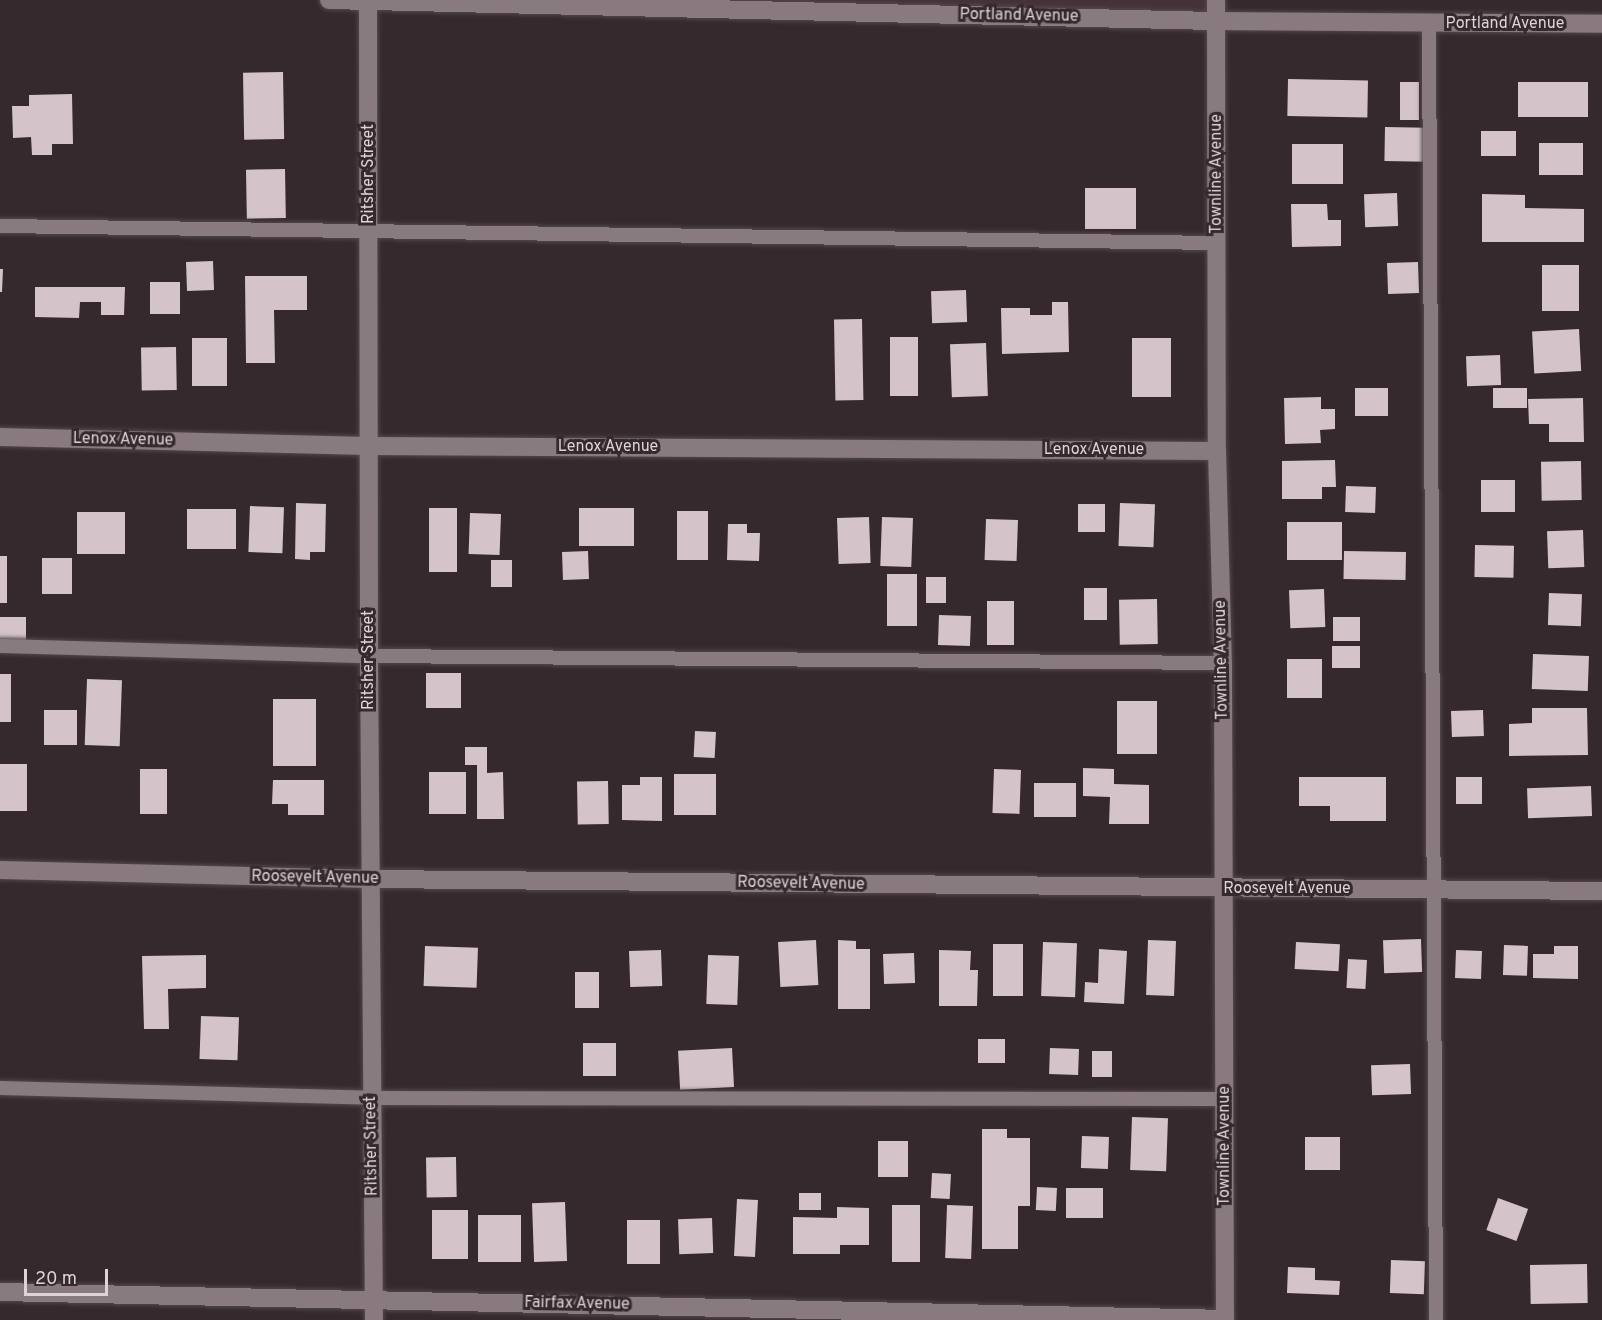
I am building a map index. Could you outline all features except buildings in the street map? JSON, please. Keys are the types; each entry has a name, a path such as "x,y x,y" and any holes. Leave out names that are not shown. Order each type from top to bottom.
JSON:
{"street":[{"name":"Portland Avenue","path":"329,0 1216,21 1602,24"},
{"name":"Ritsher Street","path":"368,0 368,446 374,1320"},
{"name":"Townline Avenue","path":"1216,0 1217,451 1222,663 1225,1320"},
{"name":"Lenox Avenue","path":"0,437 368,446 1217,451"},
{"name":"Roosevelt Avenue","path":"0,870 372,879 1602,891"},
{"name":"Fairfax Avenue","path":"0,1292 1225,1320"}],"lane":[{"path":"1429,24 1436,1320"},
{"path":"0,226 1217,243"},
{"path":"0,646 369,656 1222,663"},
{"path":"0,1088 371,1098 1225,1099"}],"shaded area":[{"path":"368,0 1216,0 1216,21"}]}
